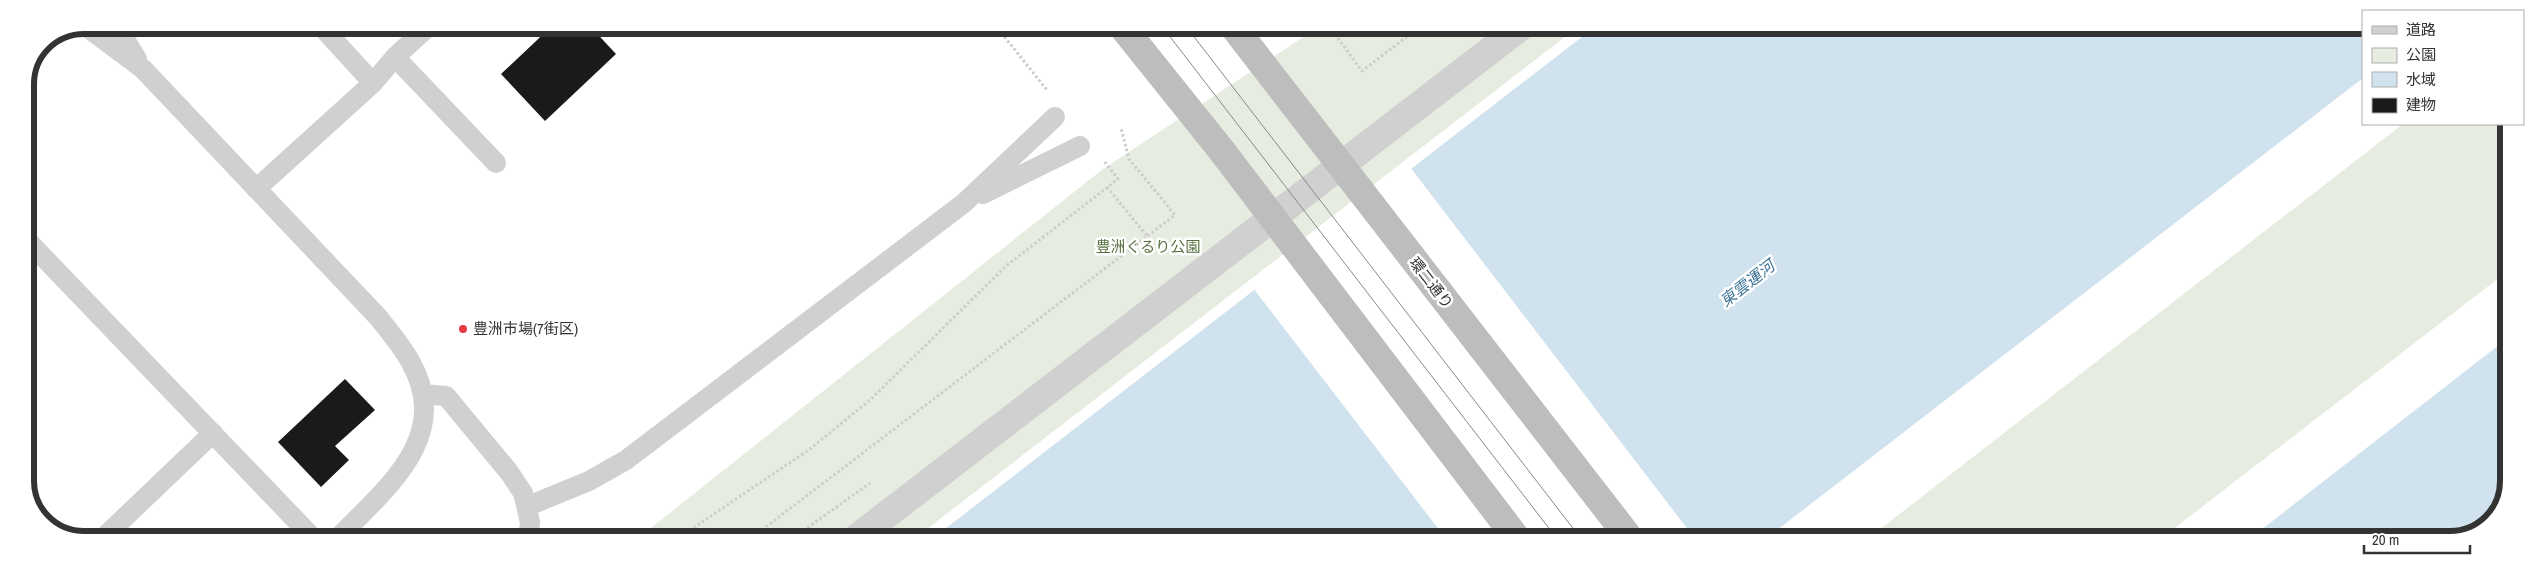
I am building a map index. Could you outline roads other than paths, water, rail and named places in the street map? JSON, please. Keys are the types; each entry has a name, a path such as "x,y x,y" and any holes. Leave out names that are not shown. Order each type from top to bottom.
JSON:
{"main road":[{"path":"1127,34 1222,151 1511,531"},
{"name":"環二通り","path":"1242,34 1624,531"}],"street":[{"path":"865,531 1512,34"}],"lane":[{"path":"96,34 143,69 394,337 411,361 422,394 424,416 414,453 404,468 345,531"},
{"path":"122,34 143,69"},
{"path":"328,34 373,83"},
{"path":"256,188 373,83 395,57 420,34"},
{"path":"395,57 496,163"},
{"path":"528,506 589,480 626,460 964,203 1056,117"},
{"path":"964,203 1080,146"},
{"path":"34,247 306,531"},
{"path":"422,394 446,396 518,484 528,506 529,531"},
{"path":"110,531 213,433"}],"water":[{"name":"東雲運河","path":"1586,34 2362,34 2362,79 1776,531 942,531"},
{"path":"2500,344 2500,482 2494,506 2483,519 2475,525 2457,531 2260,531"}],"tram line":[{"path":"1168,34 1551,531"},
{"path":"1192,34 1575,531"}],"place":[{"name":"豊洲市場(7街区)","path":"463,329"}],"park label":[{"name":"豊洲ぐるり公園","path":"1148,247"}]}
